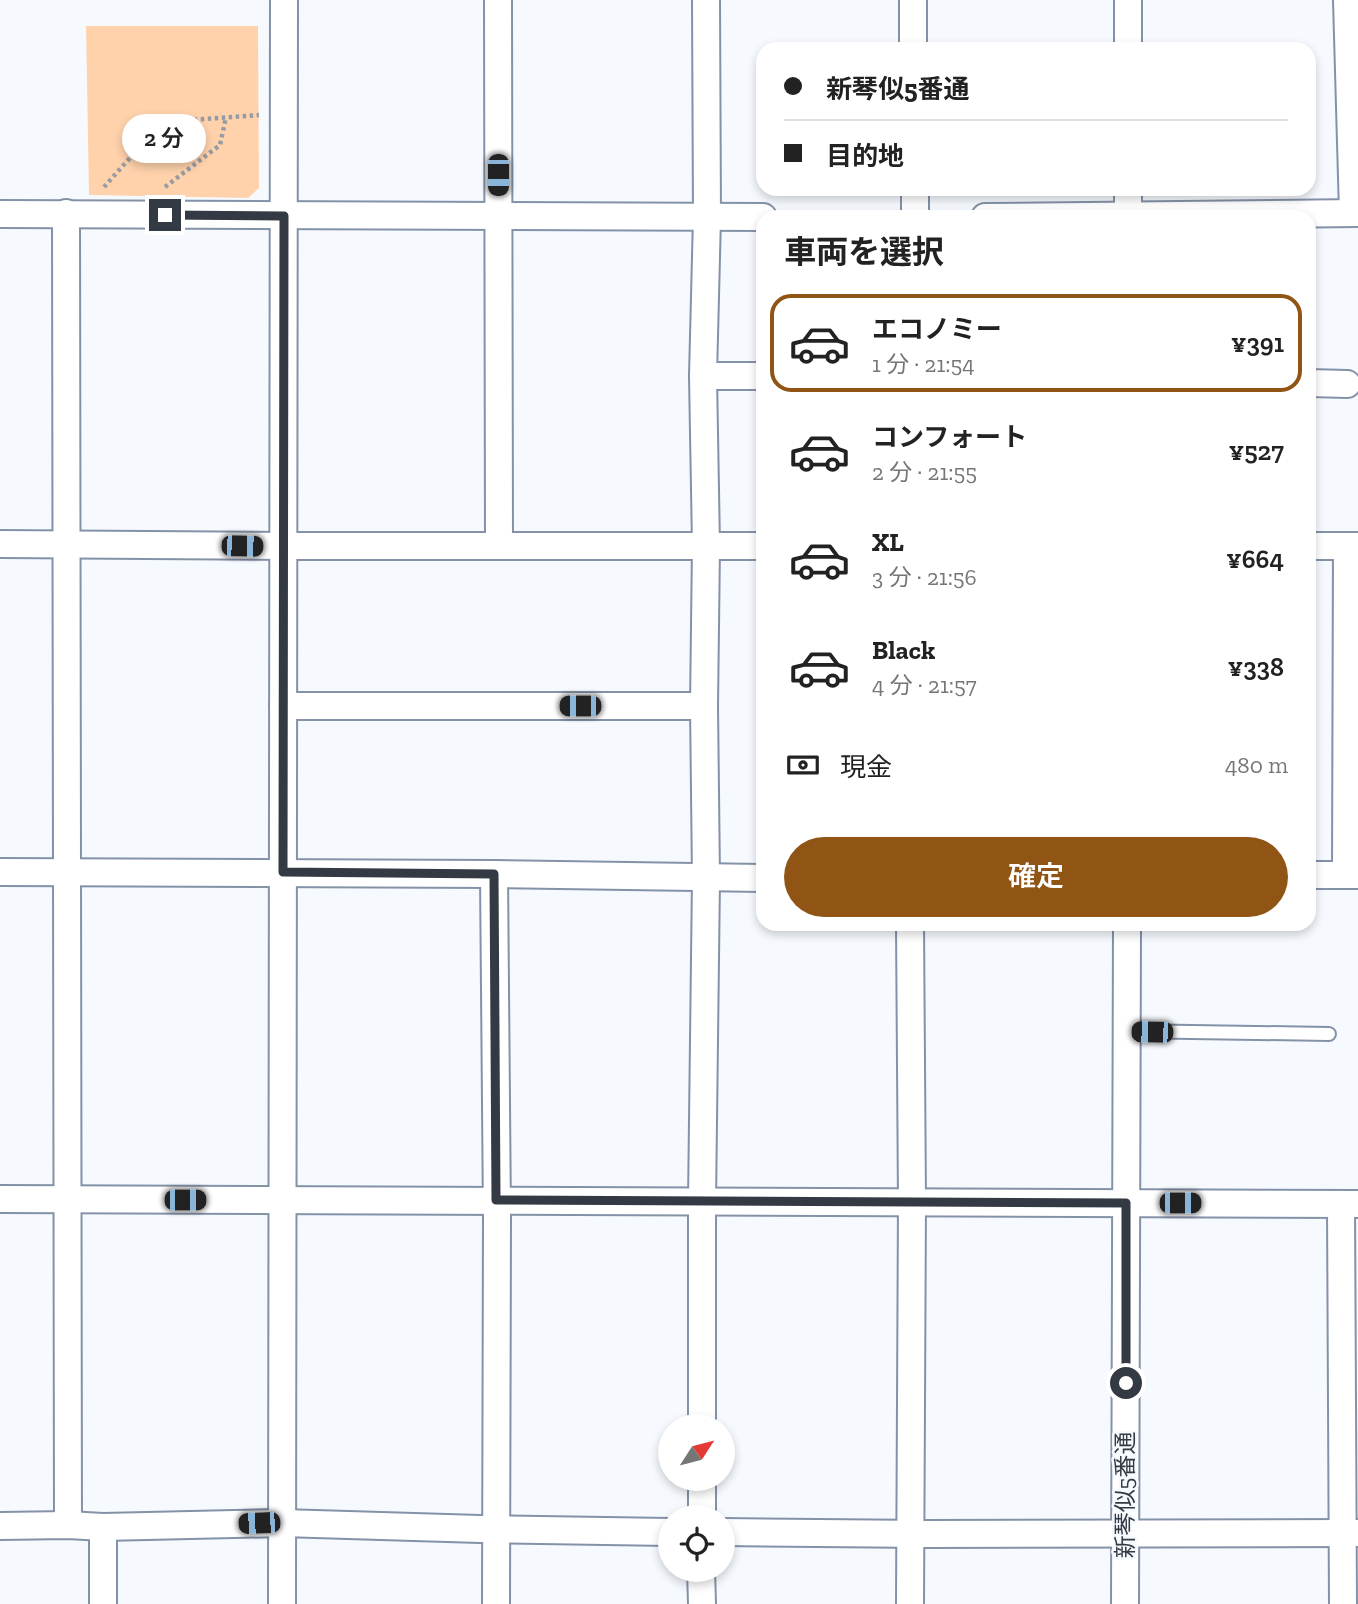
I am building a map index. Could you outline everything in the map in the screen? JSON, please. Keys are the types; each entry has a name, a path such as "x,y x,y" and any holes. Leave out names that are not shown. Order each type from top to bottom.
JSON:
{"street":[{"path":"282,1604 284,0"},
{"path":"498,0 499,546"},
{"path":"702,1414 706,878 703,376 707,217 706,0"},
{"path":"913,0 913,42"},
{"path":"1128,0 1128,42"},
{"path":"1316,212 1355,213 1348,0"},
{"path":"1085,210 1128,207 1242,210"},
{"path":"66,213 68,1525"},
{"path":"0,214 756,217"},
{"path":"703,376 756,376"},
{"path":"1316,383 1347,384"},
{"path":"0,544 756,546"},
{"path":"1316,546 1352,546 1352,875 1316,875"},
{"path":"283,706 704,706"},
{"path":"0,872 283,872 756,878"},
{"path":"494,874 496,1604"},
{"path":"910,931 910,1604"},
{"name":"新琴似5番通","path":"1125,1604 1126,931"},
{"path":"0,1199 1350,1204 1351,1533 1343,1604"},
{"path":"0,1526 282,1523 658,1532"},
{"path":"103,1527 103,1604"},
{"path":"735,1532 1351,1533"},
{"path":"701,1582 702,1604"}],"lane":[{"path":"1127,1031 1329,1034"}],"path":[{"path":"103,188 162,122 264,115"},
{"path":"160,190 220,145 226,117"}],"shaded area":[{"path":"86,26 258,26 259,188 248,198 89,195"}],"route":[{"path":"165,215 284,216 283,872 494,874 496,1200 1126,1203 1126,1383"}]}
